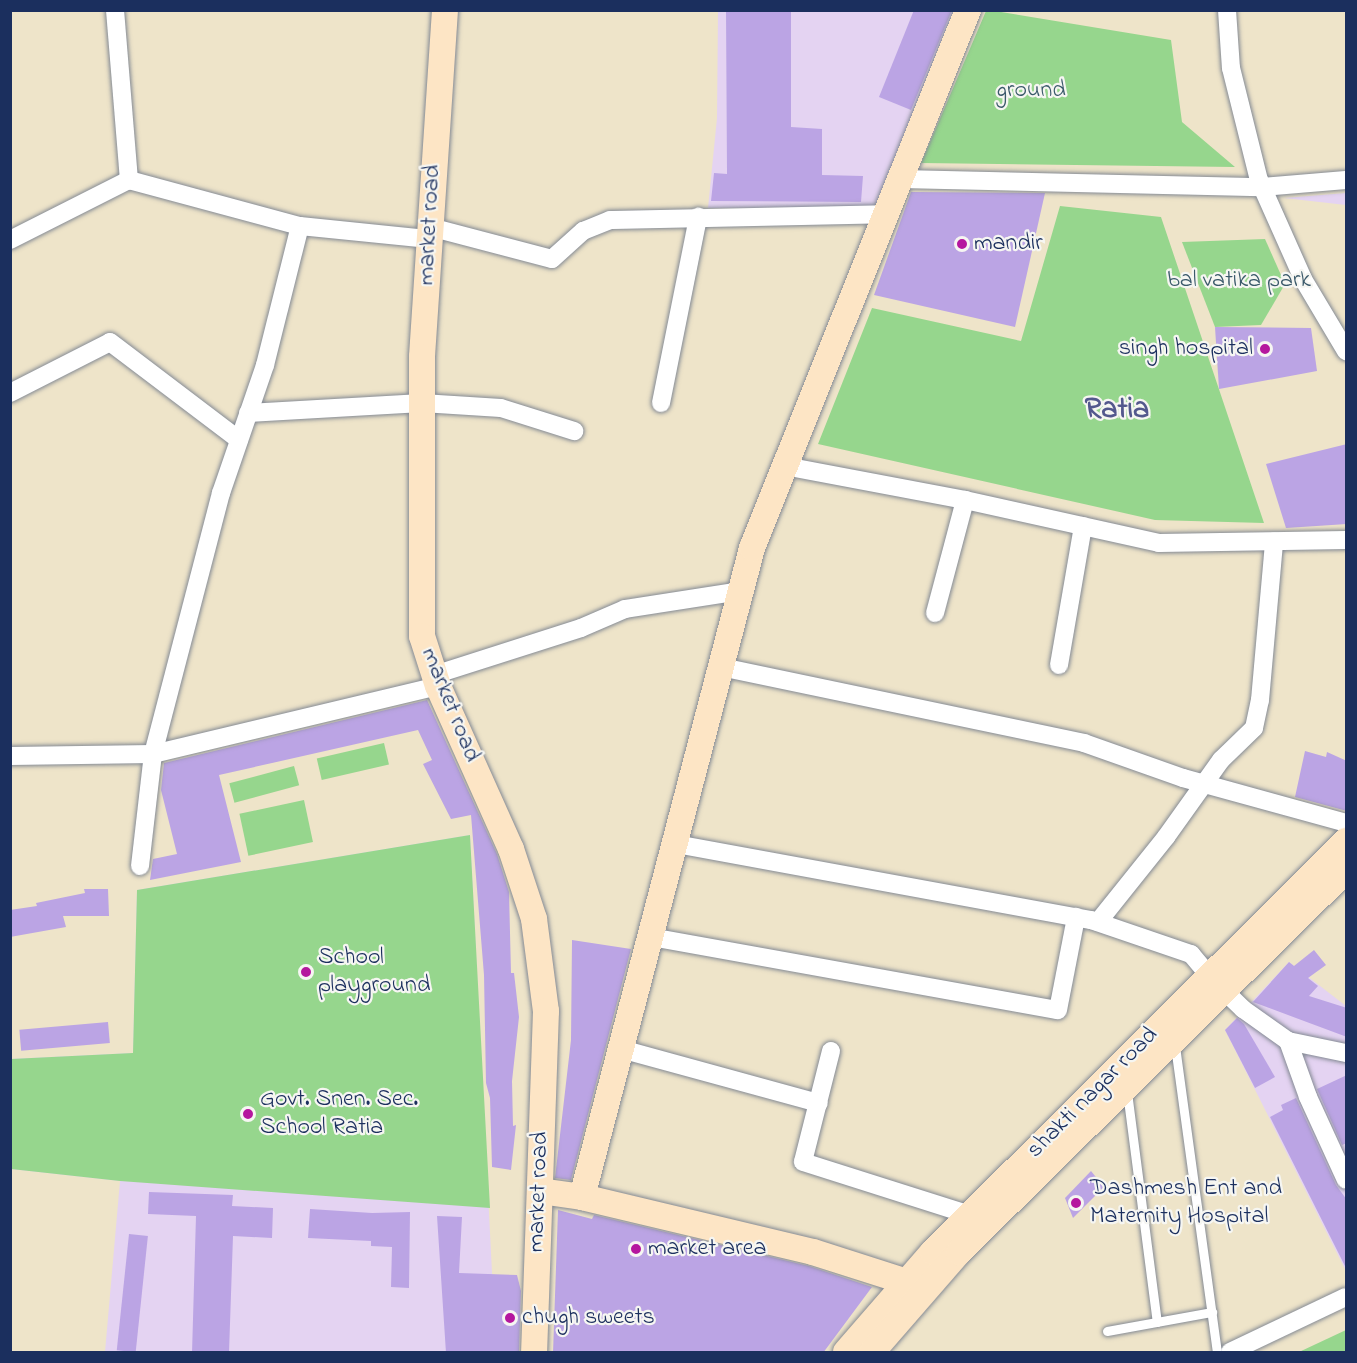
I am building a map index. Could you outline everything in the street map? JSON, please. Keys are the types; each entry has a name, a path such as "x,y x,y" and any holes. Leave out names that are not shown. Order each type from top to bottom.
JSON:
{"street":[{"path":"115,10 129,180"},
{"name":"market road","path":"445,10 430,233 422,403 422,636 436,681 511,849 534,919 546,1011 534,1353"},
{"path":"582,1197 752,548 968,10"},
{"path":"1227,10 1231,68 1262,187 1302,279 1347,351"},
{"path":"901,179 1262,187 1347,180"},
{"path":"10,240 129,180 300,226 430,233 552,259 583,231 610,220 887,214"},
{"path":"662,403 699,217"},
{"path":"140,866 153,754 221,493 265,365 300,226"},
{"path":"10,393 110,342 239,440"},
{"path":"248,413 422,403 501,408 574,431"},
{"path":"785,466 965,500 1159,543 1347,540"},
{"path":"934,612 965,500"},
{"path":"1059,665 1083,526"},
{"path":"1098,922 1206,785 1221,760 1254,728 1260,700 1274,542"},
{"path":"10,756 153,754 436,681 581,628 625,609 741,591"},
{"path":"721,667 1084,743 1206,785 1347,823"},
{"name":"shakti nagar road","path":"846,1353 915,1286 970,1215 1217,984 1347,841"},
{"path":"676,844 1098,922 1191,954 1243,1009 1288,1041 1347,1053"},
{"path":"872,1353 915,1286 959,1252 1174,1040 1217,984 1347,870"},
{"path":"651,937 1058,1010 1077,917"},
{"path":"1288,1041 1308,1097 1341,1155 1347,1180"},
{"path":"621,1048 819,1103"},
{"path":"831,1051 803,1162 970,1215"},
{"path":"540,1191 582,1197 813,1252 915,1286"},
{"path":"1230,1353 1347,1297"}],"lane":[{"path":"1174,1040 1217,1353"},
{"path":"1127,1087 1157,1322"},
{"path":"1107,1331 1212,1312"}],"shaded area":[{"path":"718,11 959,11 878,207 708,208 717,118"},
{"path":"1346,193 1346,205 1284,198"},
{"name":"School playground","path":"470,835 496,1352 105,1352 120,1181 11,1169 10,1059 133,1053 137,890"},
{"path":"1289,962 1346,1006 1346,1271 1225,1030"}],"green space":[{"name":"ground","path":"986,11 1171,40 1182,122 1235,167 921,163"},
{"path":"1060,206 1161,217 1264,523 1155,520 818,444 872,308 1021,341"},
{"name":"bal vatika park","path":"1265,239 1285,284 1261,325 1215,327 1182,242"},
{"path":"384,743 389,764 322,780 317,759"},
{"path":"294,766 299,785 234,803 229,783"},
{"path":"304,800 313,842 248,856 239,814"},
{"name":"School playground","path":"470,835 490,1208 120,1181 11,1169 11,1059 133,1053 137,890"},
{"path":"1346,1330 1346,1352 1299,1352"}],"building":[{"path":"726,10 791,10 791,127 822,129 822,175 863,176 861,202 711,201 714,173 727,174"},
{"path":"914,10 952,10 911,110 879,97"},
{"name":"mandir","path":"911,192 1045,193 1015,327 874,295"},
{"name":"singh hospital","path":"1215,327 1311,328 1317,371 1219,389"},
{"path":"1347,444 1347,524 1286,528 1266,464"},
{"path":"427,700 497,854 509,892 511,973 514,973 519,1017 512,1081 513,1126 516,1125 511,1170 492,1167 490,1098 486,1083 484,975 471,815 451,819 423,764 432,760 418,730 219,775 241,862 150,880 153,859 177,854 161,790 164,763"},
{"path":"1305,751 1326,757 1327,752 1347,761 1347,811 1295,797"},
{"path":"84,889 108,889 109,916 63,916 66,927 10,937 10,910 37,906 36,903 85,893"},
{"path":"572,940 631,949 571,1180 555,1178 571,1040"},
{"path":"1314,950 1326,965 1308,978 1318,986 1309,996 1347,1008 1347,1037 1253,1002 1289,962 1294,966"},
{"path":"1237,1018 1244,1024 1275,1077 1255,1088 1225,1030"},
{"path":"108,1022 110,1043 21,1051 19,1030"},
{"path":"1347,1075 1347,1143 1342,1145 1317,1089"},
{"path":"1296,1098 1336,1185 1347,1200 1347,1270 1270,1117 1283,1110 1281,1105"},
{"path":"1091,1171 1104,1187 1073,1218 1065,1198"},
{"path":"149,1192 233,1195 232,1206 273,1208 272,1238 233,1236 229,1353 192,1353 196,1216 148,1214"},
{"path":"310,1209 372,1213 410,1212 409,1288 391,1287 392,1247 371,1246 371,1241 308,1238"},
{"name":"market area","path":"558,1210 592,1219 594,1215 809,1266 872,1287 823,1353 553,1353"},
{"path":"437,1216 462,1217 459,1273 517,1275 521,1291 519,1353 446,1353"},
{"path":"129,1234 148,1236 136,1352 117,1350"}],"place":[{"name":"mandir","path":"962,244"},
{"name":"singh hospital","path":"1265,349"},
{"name":"School playground","path":"306,972"},
{"name":"Govt. Snen. Sec. School Ratia","path":"248,1114"},
{"name":"Dashmesh Ent and Maternity Hospital","path":"1076,1203"},
{"name":"market area","path":"636,1249"},
{"name":"chugh sweets","path":"510,1318"}],"district":[{"name":"Ratia","path":"1117,410"}]}
